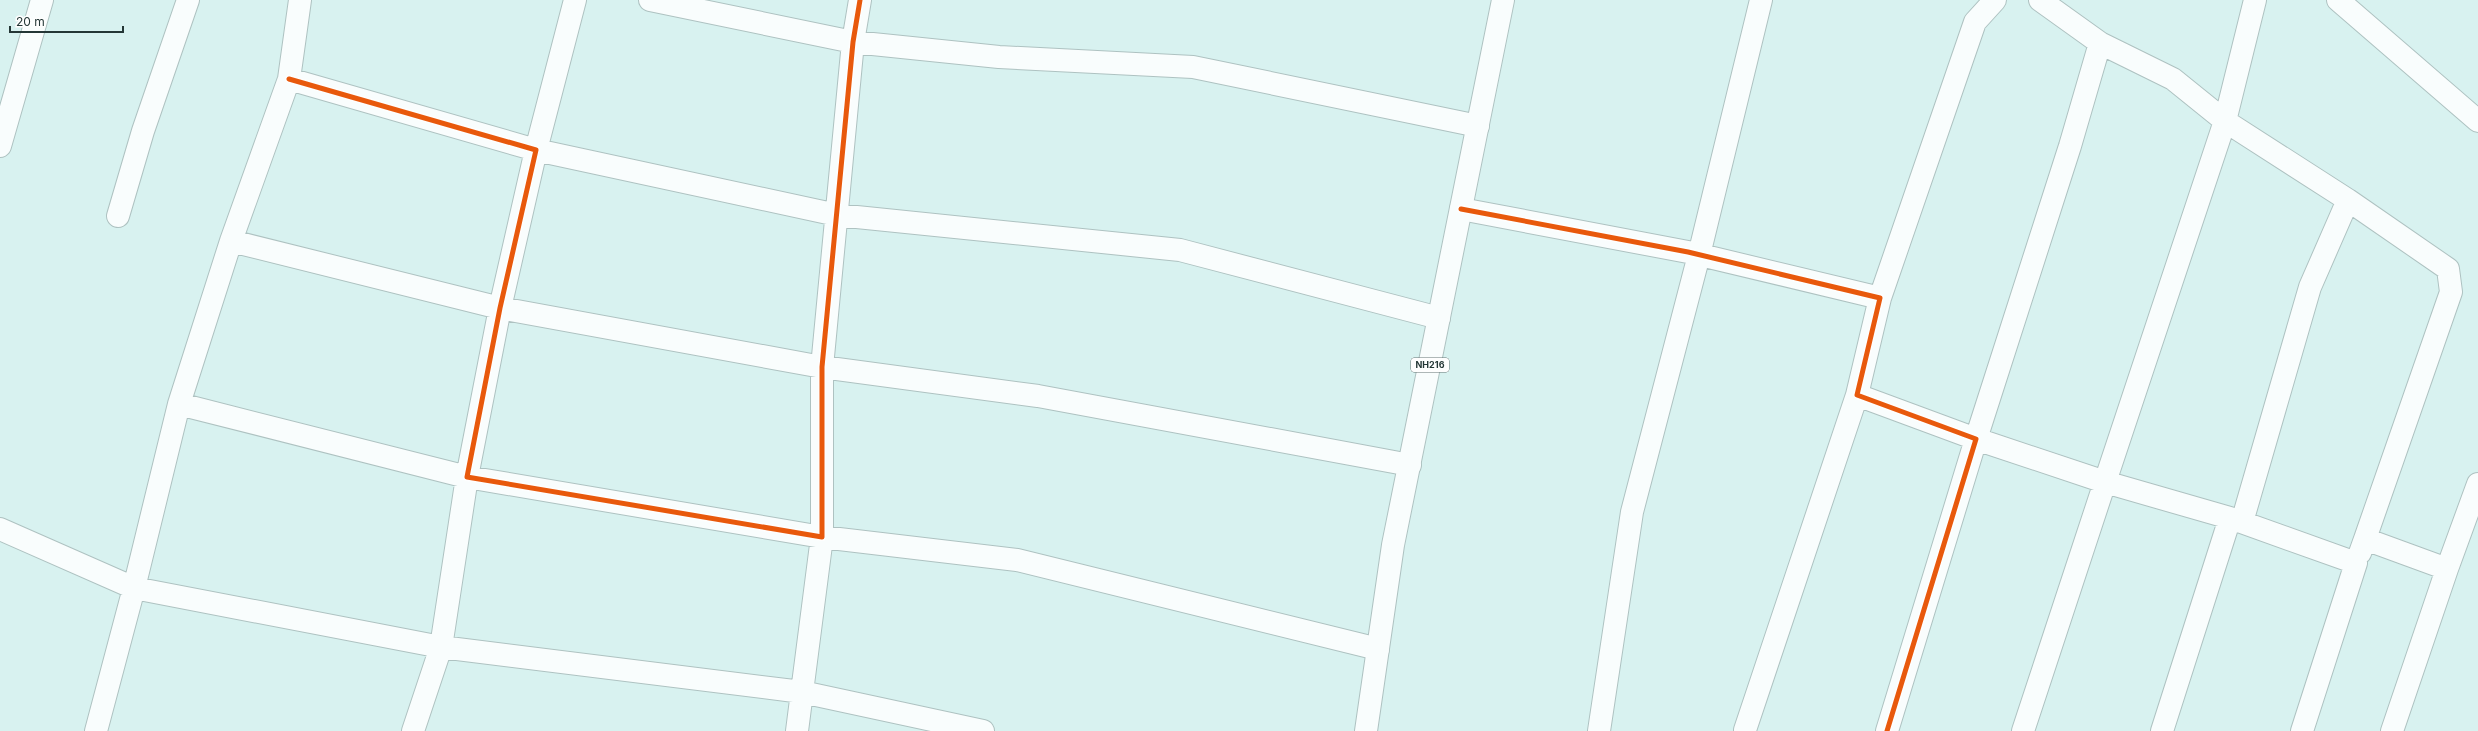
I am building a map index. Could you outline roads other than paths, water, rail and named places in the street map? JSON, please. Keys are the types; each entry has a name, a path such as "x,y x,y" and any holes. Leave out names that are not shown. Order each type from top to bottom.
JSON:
{"main road":[{"path":"0,146 42,0"},
{"path":"118,216 143,131 188,0"},
{"path":"96,731 134,588 178,404 231,241 289,79 300,0"},
{"path":"413,731 441,647 468,477 500,308 536,150 575,0"},
{"path":"650,0 853,42 999,57 1193,67 1478,126"},
{"path":"797,731 822,537 822,367 853,42 860,0"},
{"name":"NH216","path":"1366,731 1393,545 1503,0"},
{"path":"1600,731 1632,512 1699,255 1760,0"},
{"path":"1746,731 1857,395 1880,298 1975,22 1995,0"},
{"path":"2040,0 2100,43 2174,79 2225,121 2348,200 2448,269 2451,292 2356,563 2302,731"},
{"path":"2023,731 2225,121 2256,0"},
{"path":"2338,0 2478,121"},
{"path":"1887,731 1976,439 2070,146 2100,43"},
{"path":"289,79 536,150 837,215 1180,250 1439,318"},
{"path":"2162,731 2236,520 2310,287 2348,200"},
{"path":"1461,209 1699,255 1880,298"},
{"path":"231,241 500,308 822,367 1038,396 1410,465"},
{"path":"1857,395 1976,439 2105,482 2236,520 2356,563"},
{"path":"178,404 468,477 822,537 1017,560 1378,650"},
{"path":"2392,731 2447,569 2478,484"},
{"path":"0,529 134,588 441,647 802,692 983,731"},
{"path":"2365,539 2447,569"}]}
